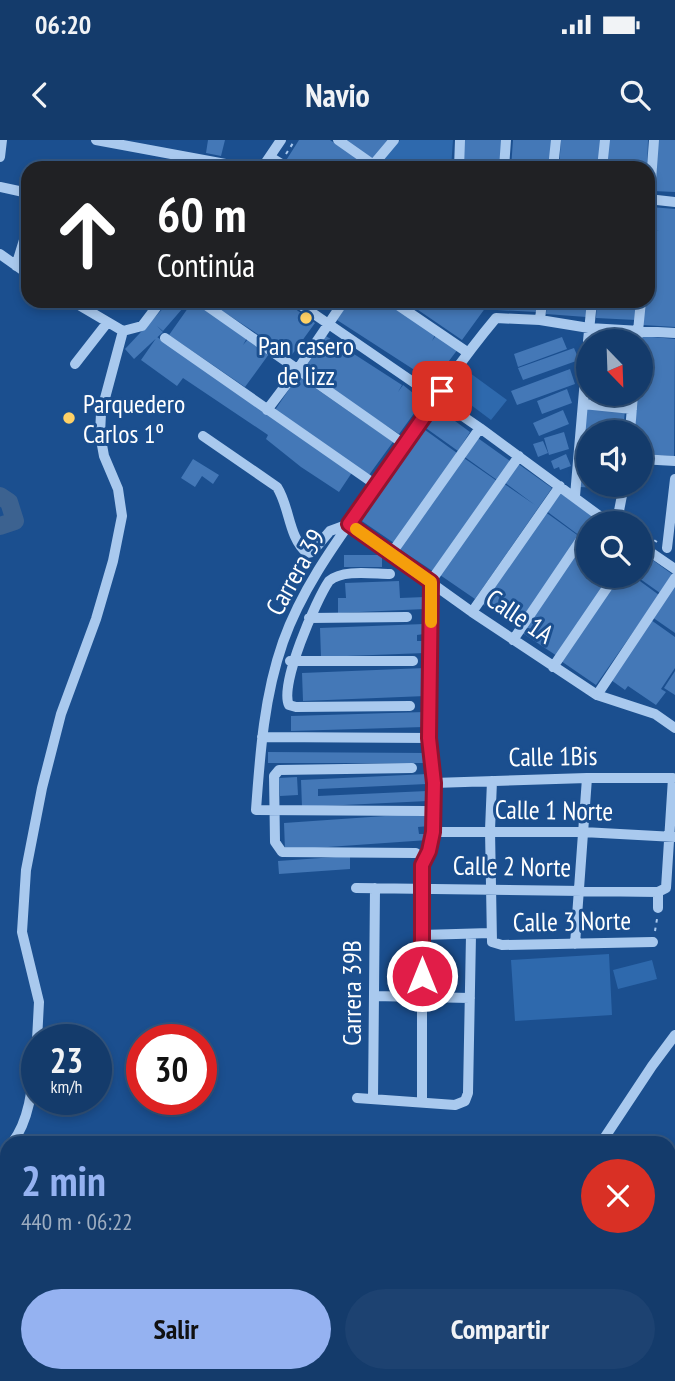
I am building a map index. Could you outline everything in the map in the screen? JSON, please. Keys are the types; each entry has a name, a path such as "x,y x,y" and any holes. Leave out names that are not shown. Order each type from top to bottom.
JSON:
{"street":[{"path":"0,157 2,140"},
{"path":"96,140 209,161"},
{"path":"267,161 281,140"},
{"path":"338,140 369,161"},
{"path":"379,161 394,140"},
{"path":"458,161 460,140"},
{"path":"504,161 506,140"},
{"path":"554,161 556,140"},
{"path":"603,161 605,140"},
{"path":"651,161 653,140"},
{"path":"270,157 277,161"},
{"path":"0,187 21,192"},
{"path":"655,200 675,202"},
{"path":"16,267 21,250"},
{"path":"0,254 21,270"},
{"path":"93,308 107,323 123,331 142,326 156,308"},
{"path":"210,308 404,444"},
{"path":"305,308 575,496 588,511"},
{"path":"267,410 339,308"},
{"path":"402,308 467,352"},
{"path":"541,308 540,320 595,329"},
{"path":"589,328 591,308"},
{"path":"639,329 640,308"},
{"name":"Carrera 39","path":"274,810 256,810 263,732 277,660 308,586 467,352 496,318 540,320"},
{"path":"75,364 107,323"},
{"path":"38,1024 39,1002 22,932 26,870 42,788 61,714 96,619 113,561 122,516 118,489 104,456 100,434 101,413 123,331"},
{"path":"653,335 675,333"},
{"path":"166,338 376,485"},
{"path":"575,496 583,406"},
{"path":"603,406 632,409"},
{"path":"631,420 632,406"},
{"path":"391,554 480,428"},
{"path":"203,436 277,487 283,496 290,525 307,553 312,552 330,531 349,524"},
{"path":"422,1103 422,865 429,851 433,832 434,783 429,738 431,582 519,456"},
{"path":"653,460 675,461"},
{"path":"667,548 675,479"},
{"path":"472,612 560,486"},
{"name":"Calle 1A","path":"349,524 472,612 597,695 655,715 675,728"},
{"path":"513,640 576,548"},
{"path":"653,554 675,569"},
{"path":"390,574 334,577 326,585 309,618 294,661 286,697 291,706 410,706"},
{"path":"597,695 675,578"},
{"path":"553,667 607,588"},
{"path":"309,618 407,617"},
{"path":"277,660 413,661"},
{"path":"263,732 429,738"},
{"path":"412,768 279,770 274,776 275,842 282,852 416,853"},
{"path":"658,908 673,836 674,777"},
{"name":"Calle 1Bis","path":"434,783 674,777"},
{"path":"575,944 587,778"},
{"path":"491,937 492,781"},
{"path":"274,810 425,811"},
{"name":"Calle 1 Norte","path":"433,832 490,830 673,836"},
{"name":"Calle 2 Norte","path":"356,888 662,890"},
{"name":"Carrera 39B","path":"373,1099 375,888"},
{"name":"Calle 3 Norte","path":"422,934 491,937 502,944 653,942"},
{"path":"357,1098 454,1105 465,1101 468,1093 471,935"},
{"path":"374,996 470,998"},
{"path":"606,1136 675,1035"},
{"path":"15,1136 25,1115"}],"path":[{"path":"653,942 658,908"}],"shaded area":[{"path":"400,140 453,140 452,161 380,161"},
{"path":"470,373 507,400 491,420 455,393"},
{"path":"609,954 612,1015 515,1021 511,960"},
{"path":"652,960 657,979 618,989 613,970"}],"building":[{"path":"208,140 225,140 221,156 206,153"},
{"path":"299,140 330,140 362,161 286,161"},
{"path":"343,140 391,140 374,161"},
{"path":"464,140 504,140 502,161 462,161"},
{"path":"513,140 553,140 552,161 512,161"},
{"path":"561,140 601,140 600,161 560,161"},
{"path":"608,140 648,140 647,161 607,161"},
{"path":"656,140 675,140 675,192 655,191"},
{"path":"655,207 675,209 675,327 643,325 644,308 655,308 655,231 659,231 655,231"},
{"path":"163,308 183,308 163,331 157,326 163,332 134,359 125,349"},
{"path":"188,308 203,308 247,338 243,345 248,339 269,354 245,387 169,335"},
{"path":"218,308 294,308 315,323 291,356"},
{"path":"345,308 398,308 436,333 432,341 437,334 458,349 433,382 337,320"},
{"path":"415,308 485,308 462,340"},
{"path":"537,308 537,312 497,310"},
{"path":"546,308 587,308 586,317 546,314"},
{"path":"597,308 637,308 636,320 596,318"},
{"path":"326,336 402,385 398,392 403,385 423,401 399,434 303,371"},
{"path":"157,337 353,471 339,492 266,439 268,435 183,378 177,386 141,360"},
{"path":"562,337 567,349 518,367 514,354"},
{"path":"653,337 675,339 674,456 653,455 653,420 636,420 636,406 653,406"},
{"path":"574,348 576,353 576,361 523,380 518,368"},
{"path":"570,369 575,384 517,405 511,391"},
{"path":"298,376 393,442 369,475 273,413"},
{"path":"567,389 572,403 542,414 537,401"},
{"path":"585,406 625,410 624,420 584,420"},
{"path":"436,407 470,432 458,451 423,426"},
{"path":"563,410 569,424 539,436 533,423"},
{"path":"421,427 457,453 394,543 359,519"},
{"path":"564,432 569,449 549,455 544,438"},
{"path":"475,436 510,461 497,480 462,455"},
{"path":"543,441 548,453 538,457 533,444"},
{"path":"566,454 571,466 554,469 551,461"},
{"path":"461,456 497,481 434,572 398,548"},
{"path":"193,459 219,475 213,484 202,476 195,487 181,478"},
{"path":"517,463 552,488 475,599 440,575 503,483 535,505 504,482"},
{"path":"558,491 585,511 576,511 576,533 545,510"},
{"path":"544,511 576,534 576,543 516,627 481,603"},
{"path":"576,552 576,588 605,588 557,656 521,632"},
{"path":"344,555 382,555 382,567 344,567"},
{"path":"653,560 672,574 660,593 653,588"},
{"path":"399,581 400,598 425,597 425,609 338,613 338,598 346,598 345,583"},
{"path":"675,582 675,633 652,617"},
{"path":"611,588 649,588 659,595 596,685 561,661"},
{"path":"651,620 675,637 675,668 661,689 666,692 656,705 628,686 625,690 611,680"},
{"path":"424,624 424,634 417,635 417,641 425,641 425,653 321,657 320,628"},
{"path":"425,668 426,696 303,701 302,673"},
{"path":"675,671 675,695 664,688"},
{"path":"424,712 424,727 291,731 291,716"},
{"path":"268,752 427,753 427,763 268,763"},
{"path":"427,774 427,784 318,789 318,796 427,791 428,801 302,807 301,780"},
{"path":"297,777 298,795 280,796 279,778"},
{"path":"428,813 429,826 418,827 419,834 428,834 428,840 285,850 284,823"},
{"path":"350,856 350,869 279,874 278,861"}],"waterway":[{"path":"0,496 9,502 15,521 0,526"}],"slow traffic":[{"path":"356,529 431,582 431,622"}],"place":[{"name":"Pan casero de lizz","path":"306,318"},
{"name":"Parquedero Carlos 1º","path":"69,418"}],"route":[{"path":"422,976 422,865 429,851 433,832 434,783 429,738 431,582 349,524 442,391"}]}
